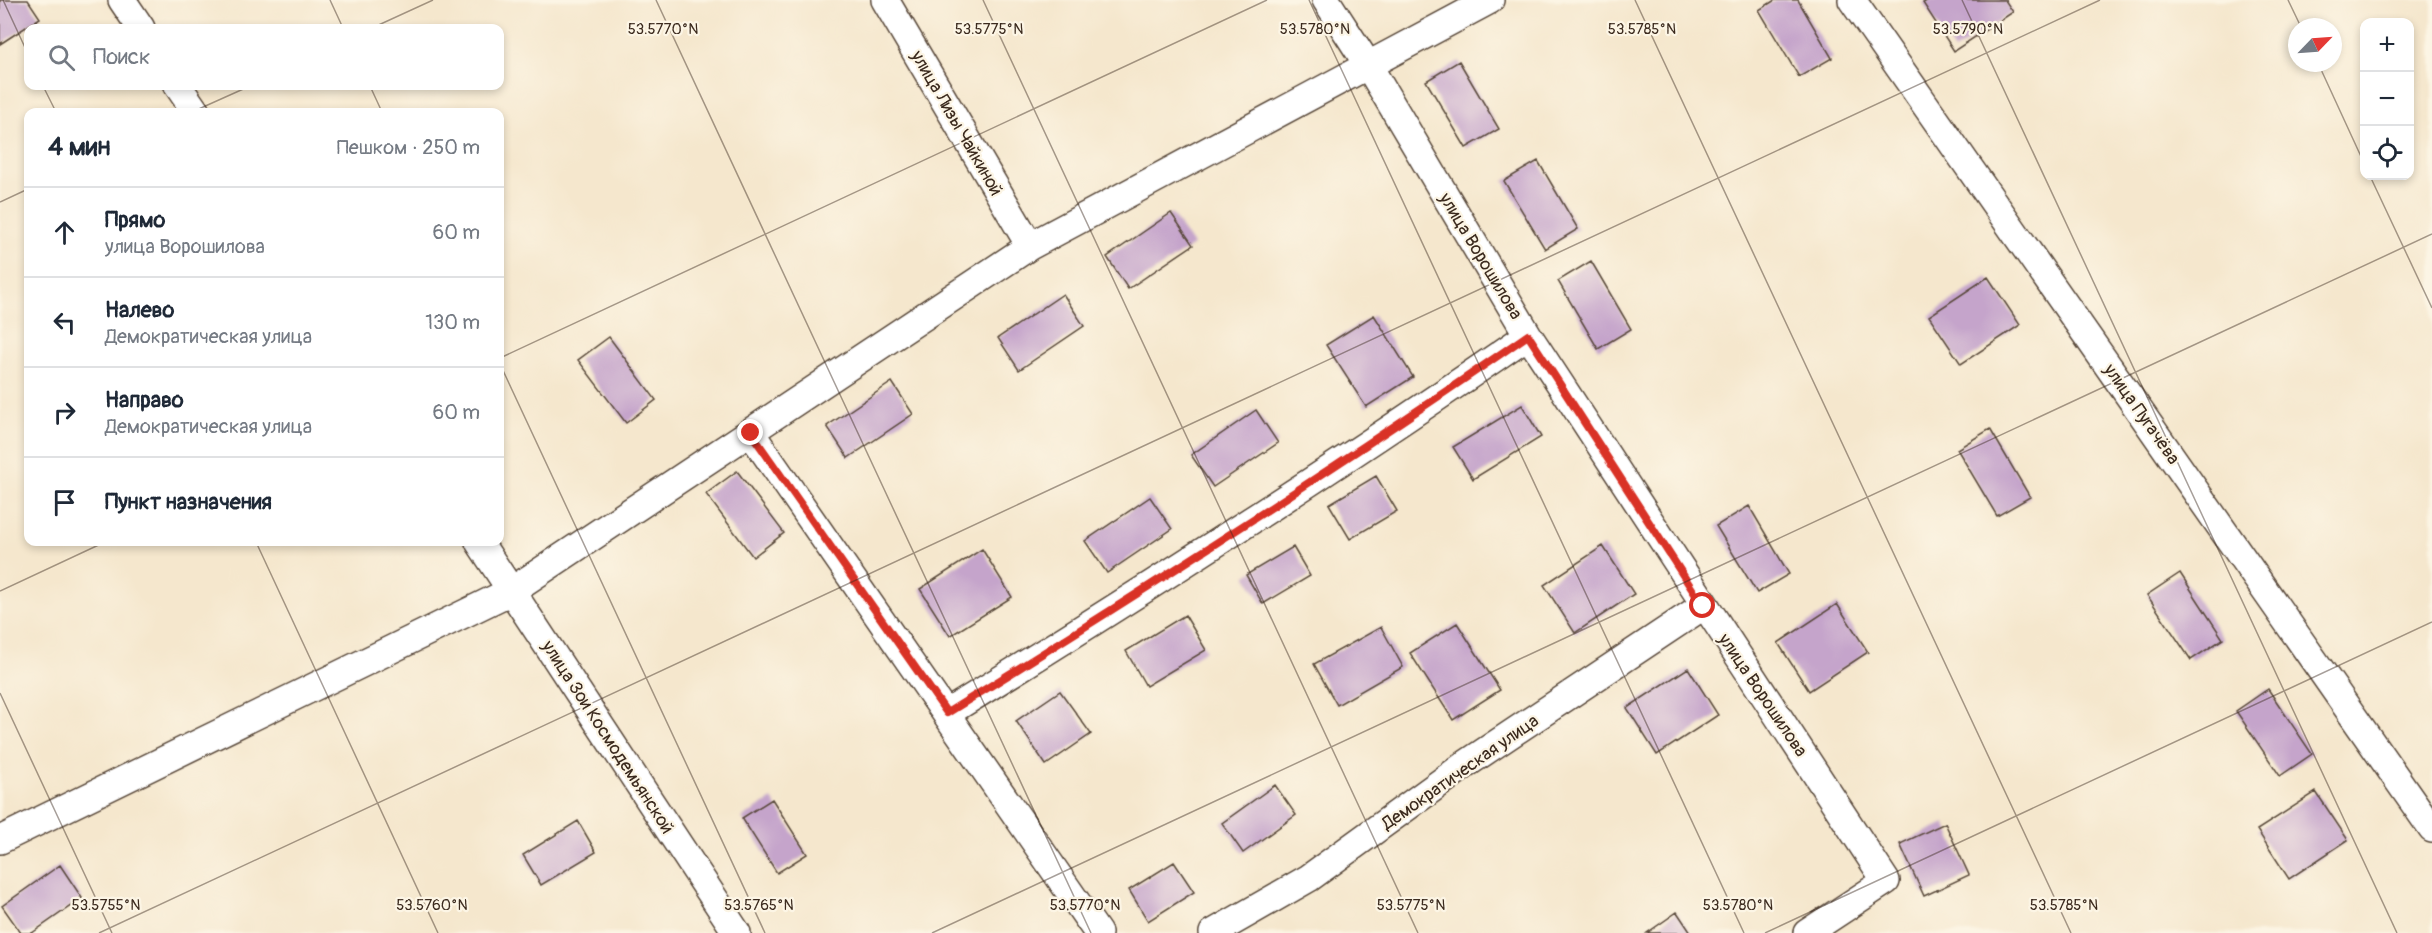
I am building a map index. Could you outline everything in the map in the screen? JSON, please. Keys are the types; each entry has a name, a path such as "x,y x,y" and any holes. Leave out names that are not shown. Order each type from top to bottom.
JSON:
{"street":[{"path":"122,0 138,24"},
{"name":"улица Лизы Чайкиной","path":"885,0 1030,246"},
{"name":"улица Ворошилова","path":"1326,0 1368,65 1528,335 1703,606 1886,881 1807,933"},
{"path":"0,840 512,591 1030,246 1490,0"},
{"name":"улица Пугачёва","path":"1852,0 2432,829"},
{"path":"181,90 193,108"},
{"path":"947,713 1174,572 1412,416 1528,335"},
{"path":"751,433 1098,933"},
{"name":"улица Зои Космодемьянской","path":"482,546 737,933"},
{"name":"Демократическая улица","path":"1213,933 1309,878 1466,764 1703,606"}],"building":[{"path":"0,0 28,0 40,18 31,24 24,24 24,28 0,44"},
{"path":"1775,0 1798,0 1832,58 1799,77 1759,10"},
{"path":"1928,0 2005,0 2013,12 1954,51 1923,3"},
{"path":"1459,61 1499,129 1466,148 1426,81"},
{"path":"1538,161 1578,229 1545,249 1504,181"},
{"path":"1171,213 1193,245 1128,289 1107,257"},
{"path":"1591,261 1631,329 1598,349 1558,281"},
{"path":"1988,277 2020,325 1961,364 1929,316"},
{"path":"1063,294 1084,326 1019,370 998,338"},
{"path":"1374,315 1413,377 1366,407 1326,345"},
{"path":"609,337 656,400 626,423 578,360"},
{"path":"892,382 913,414 848,458 827,426"},
{"path":"1522,405 1541,437 1473,479 1453,447"},
{"path":"1256,410 1278,443 1213,487 1191,455"},
{"path":"1990,429 2030,497 1997,516 1957,449"},
{"path":"737,471 784,533 753,557 706,494"},
{"path":"1376,476 1397,511 1350,539 1329,504"},
{"path":"1150,497 1172,529 1107,573 1085,541"},
{"path":"1749,506 1789,574 1757,593 1716,526"},
{"path":"1603,546 1634,594 1575,633 1544,585"},
{"path":"1293,547 1310,576 1263,604 1246,575"},
{"path":"982,549 1012,597 950,636 920,589"},
{"path":"2180,573 2223,639 2191,660 2147,595"},
{"path":"1837,604 1868,652 1809,691 1778,643"},
{"path":"1185,615 1206,650 1146,686 1126,651"},
{"path":"1457,623 1500,690 1453,720 1410,653"},
{"path":"1381,627 1403,667 1337,705 1314,664"},
{"path":"1688,668 1718,715 1657,755 1627,708"},
{"path":"2268,689 2312,754 2280,776 2236,711"},
{"path":"1060,691 1091,734 1046,765 1016,721"},
{"path":"1275,785 1296,815 1243,853 1222,823"},
{"path":"2316,792 2348,840 2289,879 2257,830"},
{"path":"772,799 807,854 777,873 742,818"},
{"path":"578,821 596,852 541,885 523,855"},
{"path":"1945,823 1969,875 1924,896 1900,844"},
{"path":"1174,862 1194,892 1148,921 1129,890"},
{"path":"60,865 82,898 32,933 21,933 2,906"},
{"path":"1677,912 1691,933 1647,933"}],"route":[{"path":"751,433 947,713 1174,572 1412,416 1528,335 1703,606"}]}
